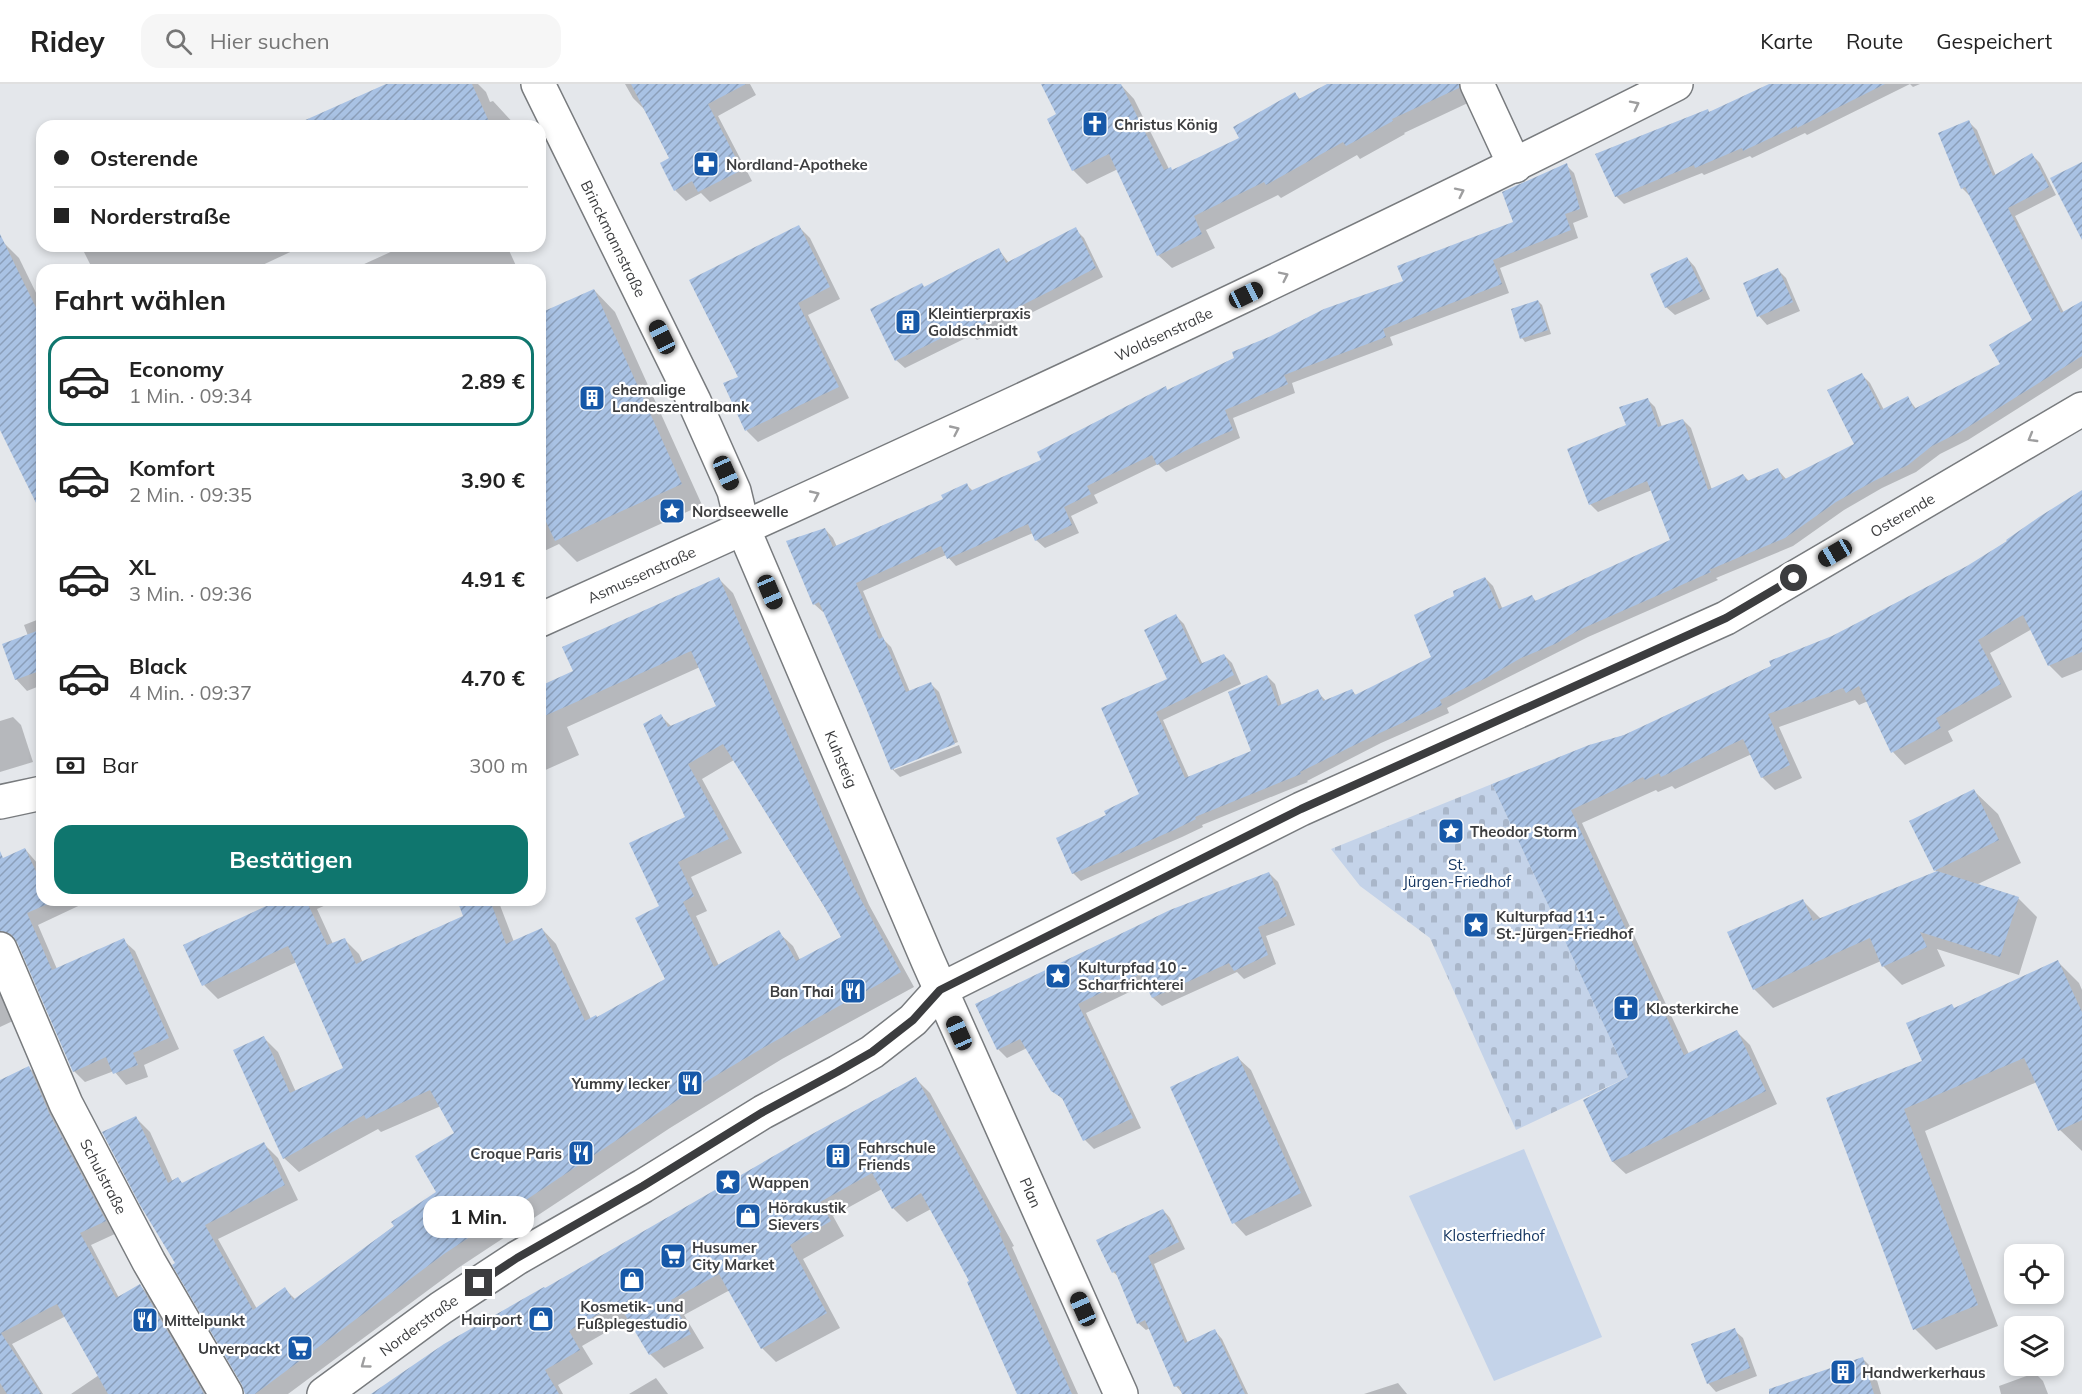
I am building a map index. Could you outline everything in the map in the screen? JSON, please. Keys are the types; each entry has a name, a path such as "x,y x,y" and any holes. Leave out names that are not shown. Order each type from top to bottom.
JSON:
{"main road":[{"name":"Brinckmannstraße","path":"538,84 694,400 734,491 743,528"},
{"path":"1477,84 1515,166"},
{"name":"Woldsenstraße","path":"743,528 1184,324 1515,166 1676,84"},
{"name":"Osterende","path":"940,990 1301,809 1726,618 2082,409"},
{"name":"Asmussenstraße","path":"546,617 743,528"},
{"name":"Kuhsteig","path":"743,528 940,990"},
{"path":"0,802 36,794"},
{"name":"Schulstraße","path":"0,949 66,1104 149,1262 226,1394"},
{"name":"Norderstraße","path":"324,1394 441,1308 517,1258 643,1186 763,1112 872,1052 913,1020 940,990"},
{"name":"Plan","path":"940,990 1121,1394"}],"green space":[{"name":"St. Jürgen-Friedhof","path":"1492,784 1628,1077 1516,1130 1430,938 1360,886 1331,849"},
{"name":"Klosterfriedhof","path":"1524,1149 1602,1337 1494,1381 1409,1196"}],"building":[{"path":"386,84 472,84 488,120 305,120"},
{"path":"631,84 746,84 708,104 742,170 698,192 692,181 674,191 660,163 669,158"},
{"path":"1041,84 1121,84 1164,170 1171,167 1172,170 1239,138 1233,127 1295,92 1299,99 1327,84 1459,84 1459,88 1392,119 1393,121 1346,146 1343,142 1266,185 1264,182 1194,216 1202,234 1157,256 1109,154 1072,171 1047,119 1056,114"},
{"path":"1769,84 1885,84 1797,128 1797,126 1743,151 1742,148 1695,168 1694,165 1615,197 1595,154 1708,109 1709,112"},
{"path":"1969,120 1993,176 2032,153 2049,187 2008,208 2061,313 2082,301 2082,356 1960,432 1932,446 1908,465 1836,502 1785,538 1709,570 1711,572 1521,658 1440,700 1442,705 1373,736 1300,772 1301,774 1195,817 1196,819 1174,830 1072,874 1056,838 1106,815 1104,811 1139,794 1101,708 1167,679 1144,630 1176,614 1200,664 1224,654 1234,675 1156,712 1185,778 1251,751 1228,692 1267,675 1278,706 1318,689 1323,701 1352,689 1355,695 1431,657 1414,615 1454,596 1453,591 1485,577 1499,609 1532,595 1535,601 1670,540 1647,481 1589,505 1567,449 1626,425 1619,407 1648,398 1658,427 1683,419 1708,490 1743,474 1747,481 1778,468 1783,480 1854,444 1827,390 1862,373 1881,410 1908,396 1914,409 2000,364 1989,345 2032,320 1965,187 1961,189 1938,133"},
{"path":"2082,162 2082,240 2050,178"},
{"path":"1567,163 1580,209 1565,214 1571,230 1493,260 1502,284 1383,329 1386,337 1284,375 1288,384 1225,410 1233,430 1157,465 1152,455 1087,486 1091,494 1064,507 1072,525 1035,541 1028,524 947,559 941,546 856,583 879,639 883,637 906,692 931,682 955,744 891,770 819,602 813,605 786,541 825,528 833,547 943,499 941,495 967,483 970,491 1041,460 1037,452 1166,386 1167,390 1234,358 1232,352 1269,337 1324,309 1403,281 1397,266 1513,222 1502,192"},
{"path":"799,225 830,287 798,303 839,387 745,431 723,383 738,377 689,280"},
{"path":"1076,227 1096,268 967,333 964,327 895,361 870,309 922,283 924,287 999,248 1006,263"},
{"path":"0,234 36,308 36,503 0,430"},
{"path":"1687,257 1703,291 1665,308 1650,274"},
{"path":"1778,268 1793,302 1757,317 1743,283"},
{"name":"ehemalige Landeszentralbank","path":"594,289 682,484 555,541 546,522 546,310"},
{"path":"1538,300 1548,330 1520,339 1511,309"},
{"path":"2082,490 2082,652 2048,666 2023,615 1978,640 2001,684 1936,718 1941,728 1891,753 1859,686 1846,693 1843,688 1768,714 1790,765 1761,778 1743,739 1661,777 1659,773 1645,780 1643,777 1571,810 1684,1055 1737,1030 1766,1091 1612,1162 1583,1100 1628,1077 1492,784 1589,745 1624,735 1771,666 1769,661 1832,636 1967,566"},
{"path":"719,577 855,889 901,972 705,1082 444,1254 255,1394 245,1394 242,1385 172,1265 175,1263 140,1205 102,1132 136,1116 168,1183 178,1177 182,1183 264,1142 285,1185 205,1225 253,1310 285,1287 293,1300 394,1226 391,1222 436,1192 415,1156 454,1133 430,1090 366,1119 364,1115 283,1159 233,1050 264,1036 290,1093 343,1068 288,946 202,986 183,945 266,906 309,906 327,945 345,938 356,964 463,916 459,906 492,906 506,944 542,928 585,1021 596,1015 597,1017 665,979 635,918 659,906 629,843 685,817 643,724 661,714 668,727 716,706 691,651 546,715 546,683 573,671 562,647","holes":["723,744 841,937 796,961 779,930 714,967 683,902 694,896 678,862 729,839 688,764"]},
{"path":"36,631 36,672 15,680 2,644"},
{"path":"1974,789 1999,840 1934,871 1909,821"},
{"path":"25,848 36,871 36,906 43,906 27,913 52,970 124,938 169,1038 133,1053 138,1065 113,1074 106,1057 73,1072 17,942 11,934 0,931 0,851 3,858"},
{"path":"1937,871 2019,897 2000,957 1920,932 1927,947 1882,967 1870,938 1753,990 1727,932 1803,899 1813,921"},
{"path":"1269,872 1287,916 1258,927 1268,955 1234,971 1229,963 1152,998 1140,974 1078,1004 1133,1118 1083,1141 1062,1098 1051,1091 1020,1039 997,1050 975,1004 1170,910"},
{"path":"2058,960 2082,1012 2082,1120 2058,1131 2024,1058 1904,1109 1978,1305 1913,1330 1826,1098 1922,1061 1906,1023 1952,1004 1954,1008"},
{"path":"1238,1056 1301,1193 1232,1224 1170,1087"},
{"path":"29,1066 49,1113 106,1221 80,1233 116,1298 140,1284 204,1394 108,1394 57,1304 1,1333 41,1394 7,1394 0,1383 0,1080"},
{"path":"916,1077 1001,1232 999,1233 1072,1394 1017,1394 967,1282 969,1281 921,1193 892,1209 872,1173 820,1202 831,1221 790,1245 827,1313 761,1349 719,1274 671,1300 691,1334 649,1355 618,1303 569,1331 580,1350 545,1370 559,1394 371,1394 444,1344"},
{"path":"1163,1209 1179,1242 1148,1256 1185,1343 1215,1329 1245,1394 1182,1394 1179,1386 1174,1387 1145,1320 1137,1324 1115,1271 1112,1273 1096,1240"},
{"path":"1735,1328 1750,1368 1707,1384 1691,1344"},
{"name":"Handwerkerhaus","path":"1863,1357 1874,1394 1769,1394 1769,1389"}],"place":[{"name":"Christus König","path":"1095,124"},
{"name":"Nordland-Apotheke","path":"706,164"},
{"name":"Kleintierpraxis Goldschmidt","path":"908,322"},
{"name":"ehemalige Landeszentralbank","path":"592,398"},
{"name":"Nordseewelle","path":"672,511"},
{"name":"Theodor Storm","path":"1451,831"},
{"name":"Kulturpfad 11 - St.-Jürgen-Friedhof","path":"1476,925"},
{"name":"Kulturpfad 10 - Scharfrichterei","path":"1058,976"},
{"name":"Ban Thai","path":"853,991"},
{"name":"Klosterkirche","path":"1626,1008"},
{"name":"Yummy lecker","path":"690,1083"},
{"name":"Croque Paris","path":"581,1153"},
{"name":"Fahrschule Friends","path":"838,1156"},
{"name":"Wappen","path":"728,1182"},
{"name":"Hörakustik Sievers","path":"748,1216"},
{"name":"Husumer City Market","path":"673,1256"},
{"name":"Kosmetik- und Fußplegestudio","path":"632,1280"},
{"name":"Hairport","path":"541,1319"},
{"name":"Mittelpunkt","path":"145,1320"},
{"name":"Unverpackt","path":"300,1348"},
{"name":"Handwerkerhaus","path":"1843,1372"}],"route":[{"path":"479,1283 517,1258 643,1186 763,1112 872,1052 913,1020 940,990 1301,809 1726,618 1794,578"}]}
